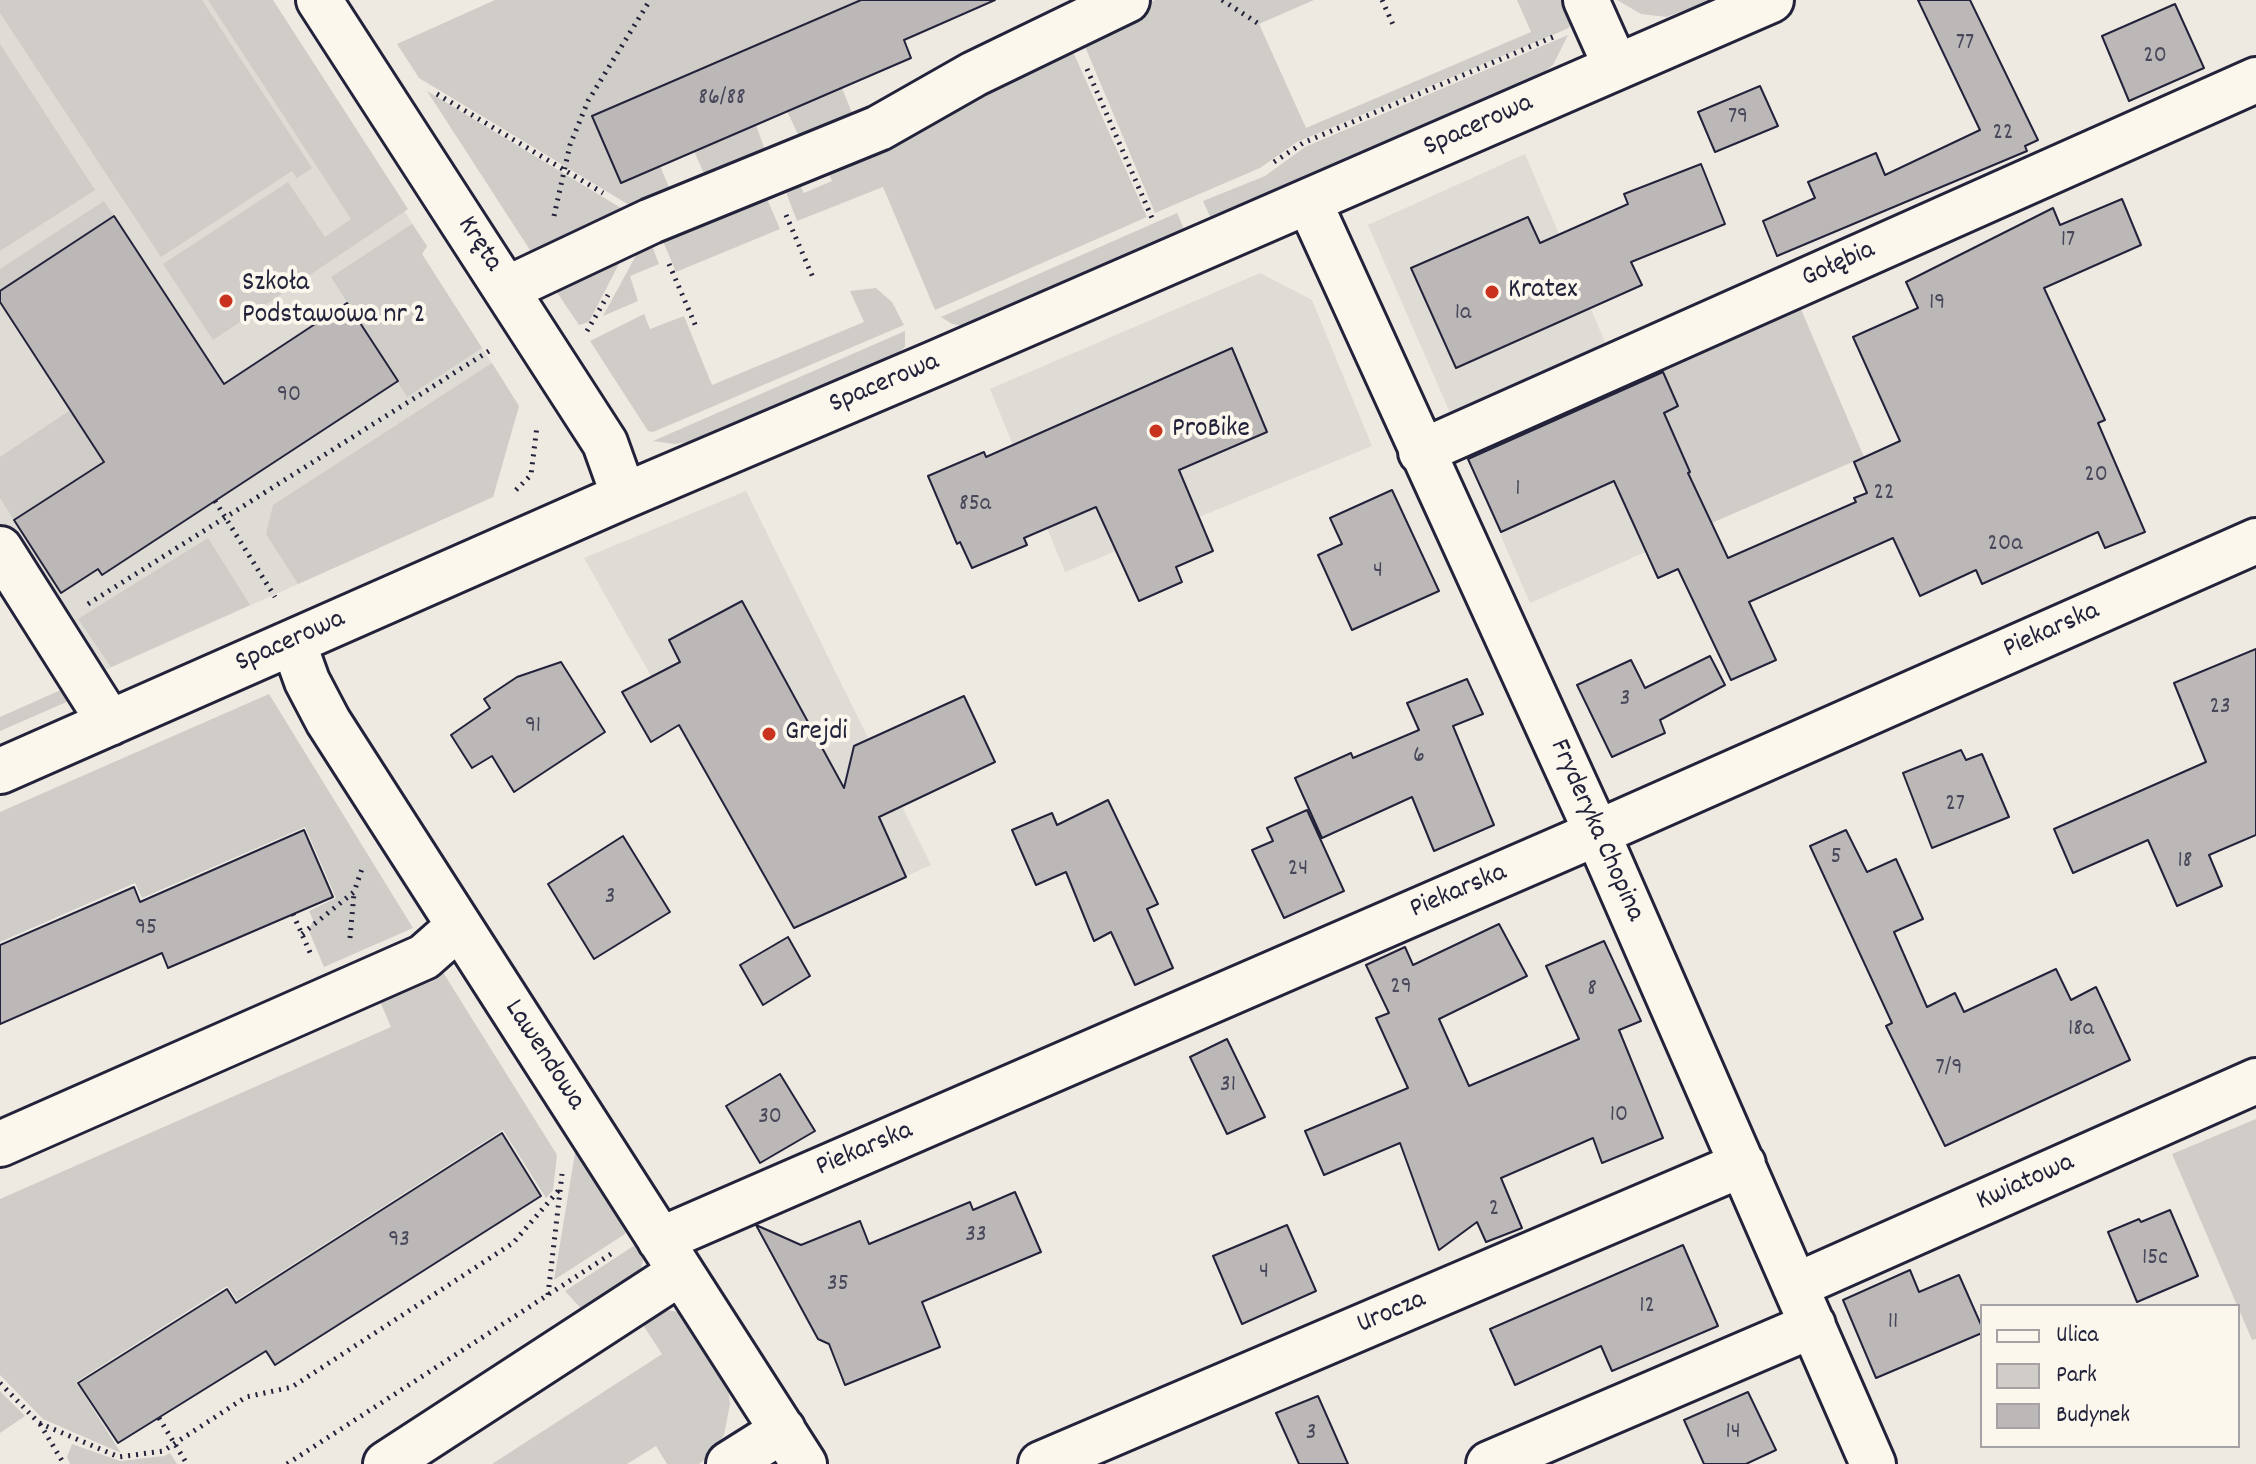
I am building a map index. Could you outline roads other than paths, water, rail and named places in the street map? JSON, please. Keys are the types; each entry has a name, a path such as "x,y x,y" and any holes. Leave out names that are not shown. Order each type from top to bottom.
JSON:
{"street":[{"name":"Kręta","path":"319,0 605,443 624,496"},
{"path":"507,289 651,221 879,128 974,74 1127,0"},
{"name":"Spacerowa","path":"0,771 110,723 286,624 506,550 624,496 1771,0"},
{"path":"1590,10 1616,67"},
{"name":"Gołębia","path":"1421,452 2256,80"},
{"name":"Fryderyka Chopina","path":"1309,202 1597,833 1873,1464"},
{"name":"Piekarska","path":"386,1464 664,1247 2256,541"},
{"path":"0,549 110,723"},
{"name":"Lawendowa","path":"286,624 307,681 328,721 793,1447"},
{"path":"0,1144 424,957 459,926"},
{"name":"Kwiatowa","path":"1795,1286 2256,1081"},
{"name":"Urocza","path":"1041,1464 1743,1164"},
{"path":"1489,1464 1813,1325"},
{"path":"729,1464 793,1447"}],"place":[{"name":"Kratex","path":"1492,292"},
{"name":"Szkoła Podstawowa nr 2","path":"226,301"},
{"name":"ProBike","path":"1156,431"},
{"name":"Grejdi","path":"769,734"}]}
